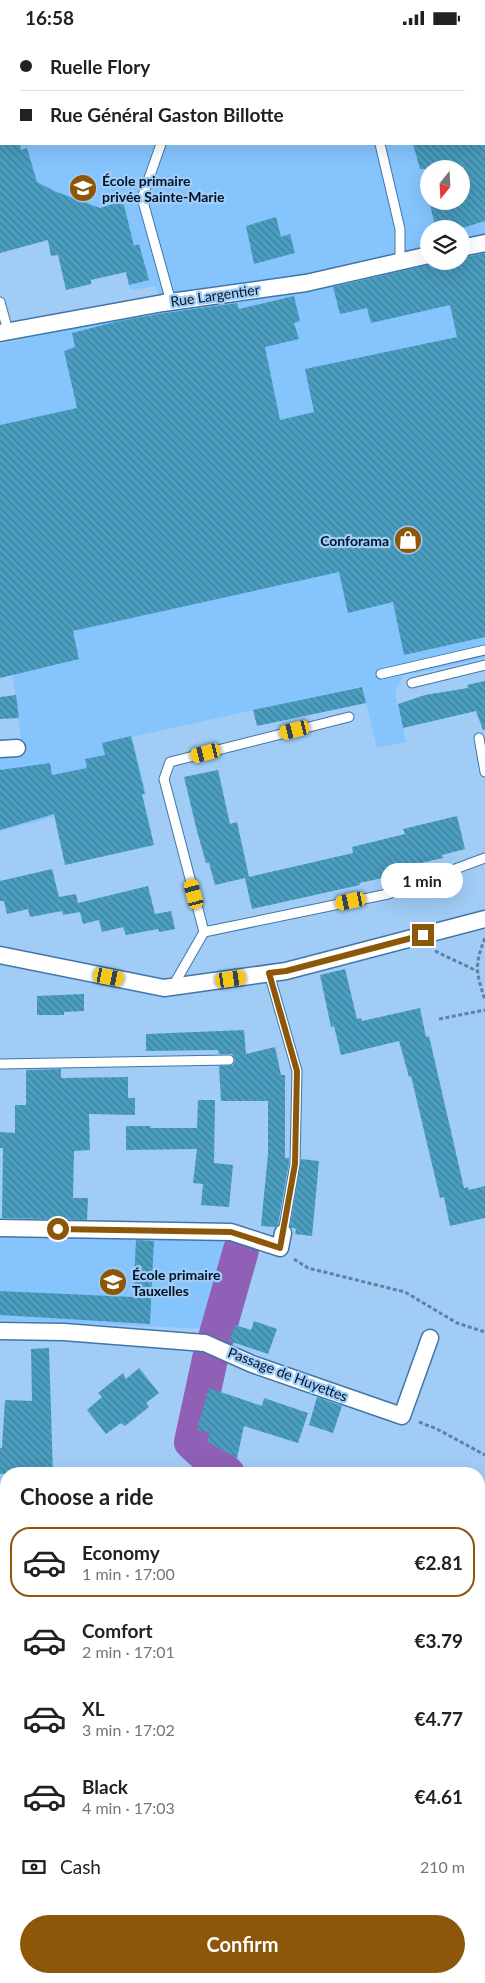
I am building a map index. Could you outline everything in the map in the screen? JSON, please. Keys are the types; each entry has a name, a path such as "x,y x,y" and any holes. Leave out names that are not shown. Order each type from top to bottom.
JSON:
{"street":[{"path":"470,246 485,243"},
{"name":"Rue Largentier","path":"4,332 171,302 306,283 420,257"},
{"path":"0,749 17,748"},
{"path":"0,955 164,988 286,971 485,919"},
{"path":"0,1228 231,1232 281,1241"},
{"name":"Passage de Huyettes","path":"0,1331 64,1332 205,1343 252,1364 402,1415"},
{"path":"402,1415 430,1338"}],"lane":[{"path":"160,145 142,197 171,302"},
{"path":"380,145 400,229 400,261"},
{"path":"0,302 4,332"},
{"path":"381,674 485,649"},
{"path":"412,683 485,665"},
{"path":"173,987 204,933 164,779 170,761 349,717"},
{"path":"479,738 485,772"},
{"path":"204,933 388,894 485,857"},
{"path":"269,973 297,1071 295,1164 281,1241"},
{"path":"0,1064 229,1060"}],"path":[{"path":"485,937 476,963 485,1000"},
{"path":"407,939 459,961 477,971"},
{"path":"439,1019 485,1010"},
{"path":"281,1241 308,1268 405,1292 457,1323 485,1332"},
{"path":"402,1415 437,1429 485,1455"}],"shaded area":[{"path":"0,145 485,145 485,658 403,676 395,692 406,742 377,748 362,686 132,737 146,793 0,831 0,756 23,753 10,653 0,655 0,344 165,309 155,286 131,290 116,232 50,249 26,168 0,175"},
{"name":"École primaire Tauxelles","path":"0,1229 227,1234 238,1244 213,1329 0,1320"}],"building":[{"path":"0,145 20,145 21,150 27,148 37,182 54,191 100,208 123,201 134,246 139,244 149,280 129,285 126,272 91,280 91,284 66,290 58,255 51,256 48,240 0,253"},
{"path":"413,145 485,145 485,221 470,226 470,220 434,220 431,210 470,210 470,160 420,160 420,169"},
{"path":"276,217 281,237 290,234 295,253 254,264 246,226"},
{"path":"485,253 485,637 404,655 393,602 348,613 339,572 73,631 79,659 0,678 0,425 77,408 64,351 75,347 72,333 119,321 165,313 237,303 239,309 294,296 300,321 294,323 299,339 265,347 280,420 314,412 305,369 457,337 450,305 371,323 367,308 340,314 333,287 420,267 420,270 470,270 470,256"},
{"path":"485,681 485,729 483,730 476,711 403,728 398,704 425,695 468,688 467,685"},
{"path":"362,687 366,703 257,726 253,710"},
{"path":"16,695 19,718 0,719 0,697"},
{"path":"131,736 145,794 142,794 154,845 65,865 54,814 0,830 0,770 50,763 52,775 87,768 85,759 105,755 102,743"},
{"path":"218,770 230,824 237,822 249,877 353,853 352,847 405,834 403,829 457,816 465,849 442,855 443,858 391,872 392,876 252,909 245,878 215,885 209,863 206,863 197,831 184,777"},
{"path":"52,869 59,897 76,894 78,903 148,886 155,914 171,911 175,929 159,932 155,917 158,929 126,935 123,927 102,932 99,920 83,924 80,912 63,915 62,911 30,917 28,909 7,914 4,901 0,901 0,881"},
{"path":"345,969 357,1019 361,1018 362,1021 420,1008 426,1037 429,1036 464,1188 468,1187 469,1190 485,1186 485,1218 450,1226 444,1197 440,1198 411,1076 409,1077 399,1041 341,1055 334,1026 331,1027 320,975"},
{"path":"84,994 84,1011 64,1012 64,1015 37,1015 37,996"},
{"path":"244,1030 246,1054 275,1047 281,1075 285,1075 285,1158 289,1158 289,1163 278,1225 275,1227 261,1226 268,1154 268,1101 221,1101 219,1066 233,1065 235,1059 232,1054 219,1054 218,1050 146,1051 146,1034"},
{"path":"61,1069 61,1078 128,1077 128,1098 135,1098 135,1115 89,1114 90,1150 74,1151 73,1198 88,1198 87,1220 2,1218 3,1148 0,1148 0,1132 15,1133 15,1105 26,1105 26,1070"},
{"path":"198,1100 215,1100 214,1163 233,1165 229,1207 201,1205 203,1184 193,1183 197,1149 126,1150 126,1126 197,1128"},
{"path":"301,1159 319,1161 312,1236 295,1234 296,1229 290,1227"},
{"path":"136,1240 154,1241 150,1324 0,1315 0,1291 133,1297"},
{"path":"254,1321 277,1329 268,1354 229,1341 235,1325 251,1330"},
{"path":"49,1348 53,1467 0,1467 5,1400 32,1401 31,1349"},
{"path":"139,1368 159,1393 146,1403 149,1407 125,1426 121,1423 106,1434 87,1410 102,1397 98,1393 123,1373 126,1379"},
{"path":"209,1388 262,1406 264,1398 308,1413 298,1443 244,1426 237,1458 213,1445 207,1441 210,1433 197,1429"},
{"path":"317,1397 342,1406 333,1433 309,1425"}],"waterway":[{"path":"219,1467 192,1442 210,1359 241,1250"}],"place":[{"name":"École primaire privée Sainte-Marie","path":"83,188"},
{"name":"Conforama","path":"408,540"},
{"name":"École primaire Tauxelles","path":"113,1282"}],"route":[{"path":"58,1229 231,1232 280,1248 295,1164 297,1071 269,973 286,971 423,935"}]}
